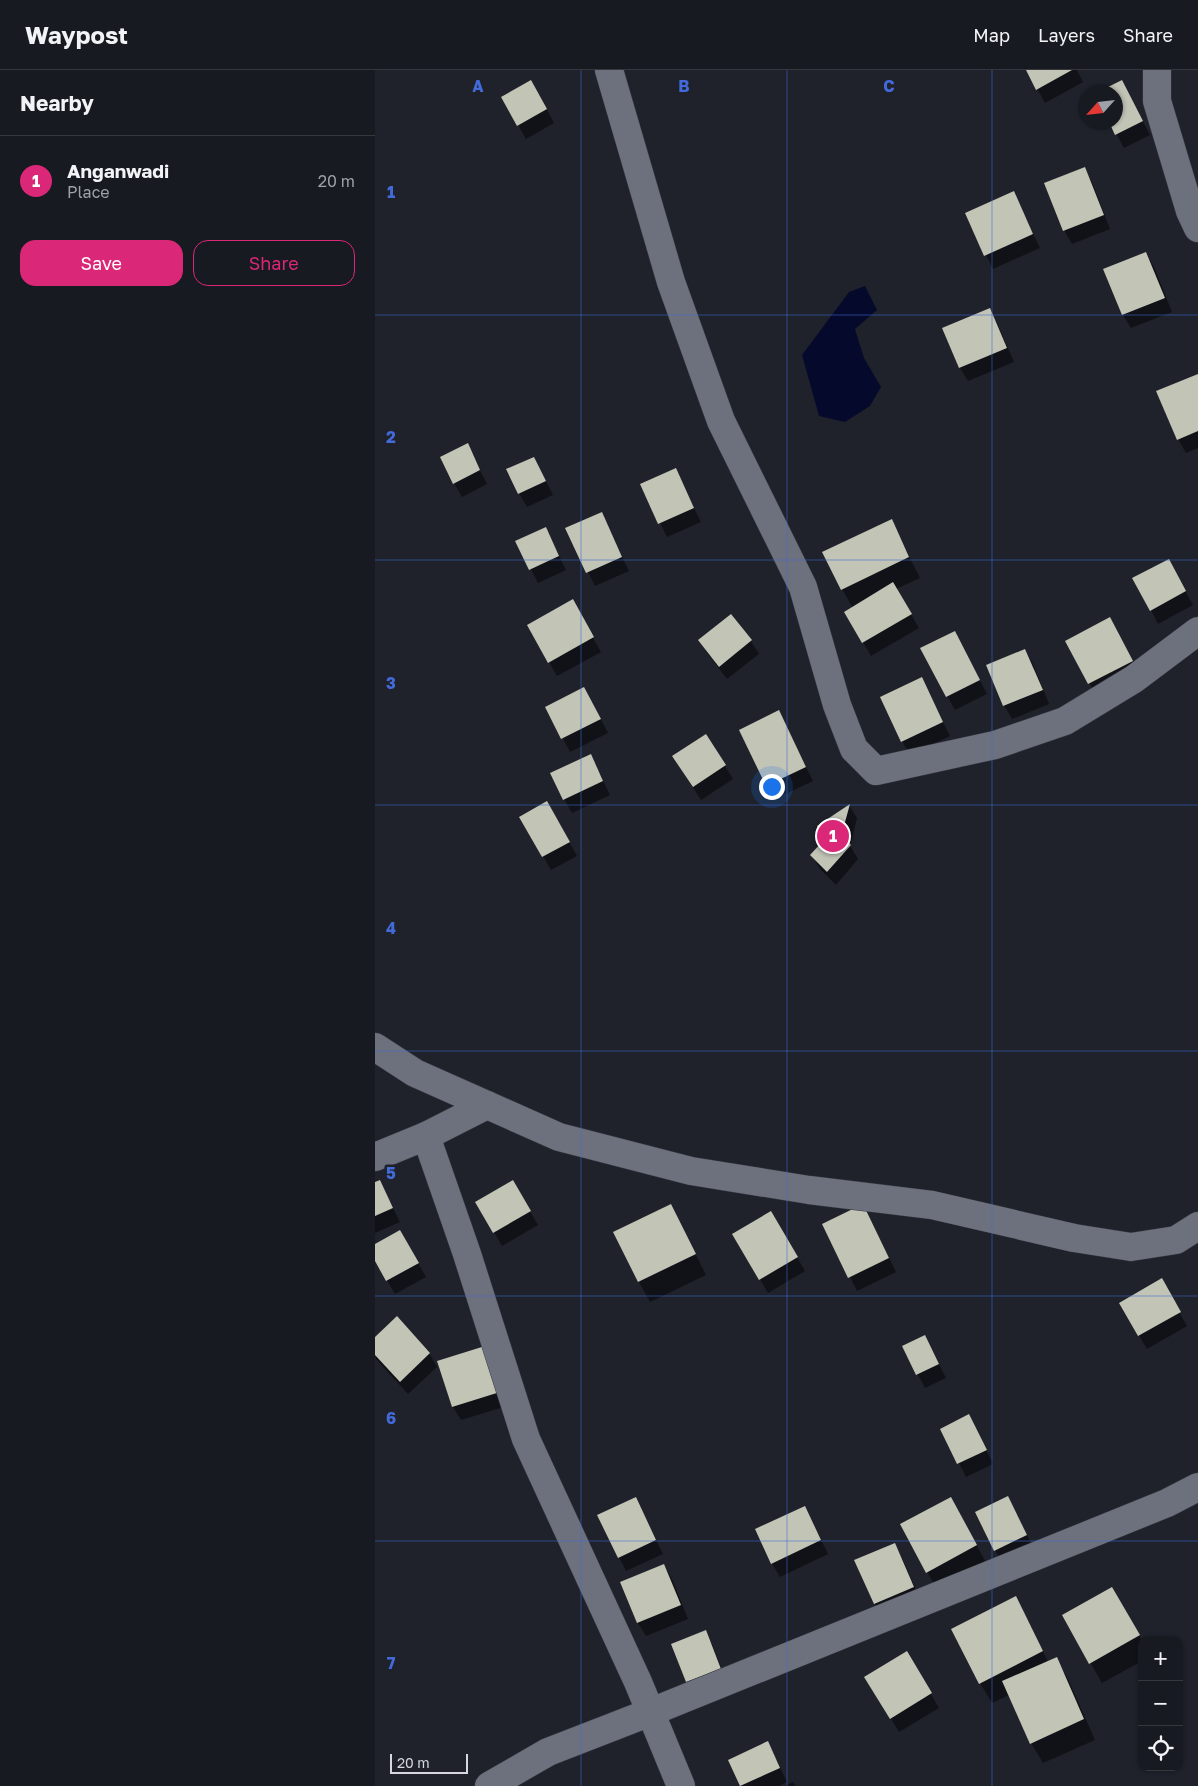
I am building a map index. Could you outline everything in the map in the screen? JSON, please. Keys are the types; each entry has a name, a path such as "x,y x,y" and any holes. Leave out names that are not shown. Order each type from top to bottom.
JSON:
{"street":[{"path":"609,70 671,282 721,421 803,587 837,705 854,749 876,771 995,745 1065,720 1133,679 1198,631"},
{"path":"1157,70 1157,100 1190,211 1198,228"},
{"path":"375,1046 415,1073 559,1138 691,1171 809,1190 931,1205 1084,1239 1131,1247 1176,1240 1198,1226"},
{"path":"375,1157 426,1136 487,1106"},
{"path":"426,1136 467,1254 525,1439 651,1712 681,1786"},
{"path":"489,1786 548,1752 1167,1502 1198,1487"}],"water":[{"path":"865,286 877,310 855,329 864,358 881,387 870,406 845,422 819,416 802,355 849,292"}],"building":[{"path":"1026,70 1072,70 1036,90"},
{"path":"531,80 547,109 517,126 501,97"},
{"path":"1122,80 1143,121 1115,135 1113,130 1123,130 1123,85 1112,85"},
{"path":"1085,167 1104,215 1063,231 1044,183"},
{"path":"1014,191 1033,234 984,256 965,213"},
{"path":"1146,252 1165,298 1122,315 1103,269"},
{"path":"990,308 1007,348 959,368 942,328"},
{"path":"1198,374 1198,431 1177,440 1156,391"},
{"path":"468,443 480,470 453,484 440,457"},
{"path":"534,457 546,481 518,494 506,469"},
{"path":"676,468 694,508 658,524 640,484"},
{"path":"602,512 622,557 586,573 565,528"},
{"path":"892,519 909,557 841,590 822,552"},
{"path":"546,527 559,556 529,570 515,541"},
{"path":"1169,559 1186,591 1150,611 1132,578"},
{"path":"893,582 912,614 862,643 844,612"},
{"path":"573,599 594,637 548,663 527,625"},
{"path":"731,614 752,640 719,667 698,640"},
{"path":"1110,617 1133,661 1088,684 1065,641"},
{"path":"955,631 980,680 946,697 920,648"},
{"path":"1025,649 1043,690 1003,706 986,665"},
{"path":"922,677 943,722 901,742 880,697"},
{"path":"584,687 601,719 561,739 545,707"},
{"path":"779,710 806,767 766,786 739,730"},
{"path":"706,734 726,765 693,787 672,756"},
{"path":"591,754 603,781 563,800 550,773"},
{"path":"547,801 570,842 542,857 519,817"},
{"path":"850,804 842,833 851,845 827,872 810,855 824,840 817,826"},
{"path":"380,1180 393,1208 375,1216 375,1182"},
{"path":"513,1180 531,1211 493,1233 475,1202"},
{"path":"671,1204 696,1254 638,1282 613,1232"},
{"path":"863,1204 889,1258 848,1278 822,1224"},
{"path":"771,1211 798,1257 759,1280 732,1234"},
{"path":"400,1230 419,1263 386,1281 375,1261 375,1244"},
{"path":"1162,1278 1181,1312 1138,1336 1119,1303"},
{"path":"397,1316 430,1353 400,1382 375,1355 375,1337"},
{"path":"925,1335 939,1364 916,1375 902,1346"},
{"path":"485,1346 500,1392 452,1407 437,1361"},
{"path":"969,1414 987,1450 957,1464 940,1429"},
{"path":"1008,1496 1027,1535 994,1551 975,1512"},
{"path":"636,1497 656,1540 618,1558 597,1515"},
{"path":"951,1497 977,1545 926,1573 900,1524"},
{"path":"805,1506 821,1540 771,1564 755,1529"},
{"path":"895,1543 914,1587 874,1604 854,1560"},
{"path":"664,1564 681,1605 637,1623 620,1582"},
{"path":"1112,1587 1140,1635 1089,1664 1062,1615"},
{"path":"1016,1596 1043,1651 979,1684 951,1629"},
{"path":"706,1630 721,1669 686,1682 671,1644"},
{"path":"907,1651 932,1693 890,1719 864,1677"},
{"path":"1057,1657 1084,1719 1030,1744 1002,1681"},
{"path":"768,1741 780,1768 740,1786 728,1760"}],"place":[{"name":"Anganwadi","path":"833,836"}]}
